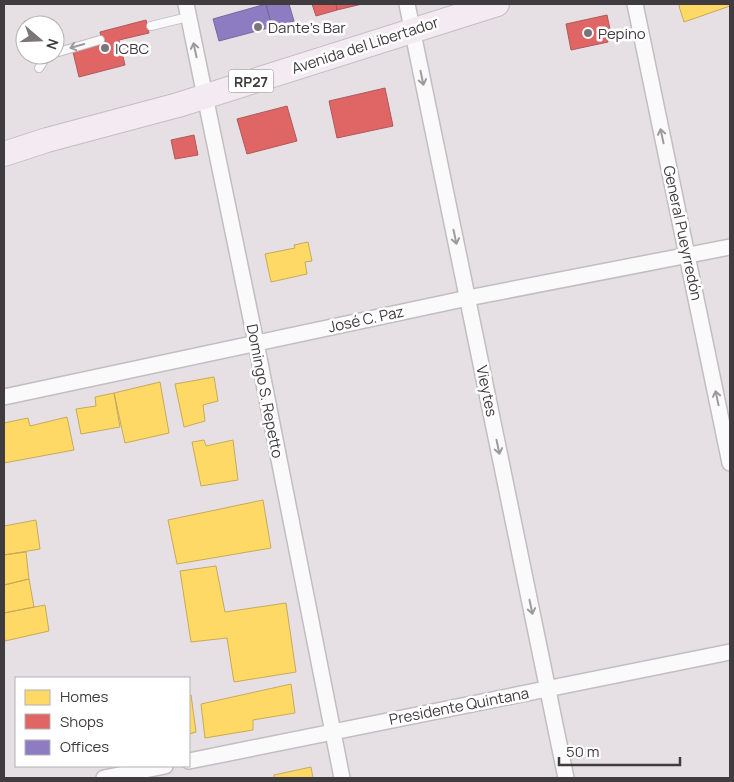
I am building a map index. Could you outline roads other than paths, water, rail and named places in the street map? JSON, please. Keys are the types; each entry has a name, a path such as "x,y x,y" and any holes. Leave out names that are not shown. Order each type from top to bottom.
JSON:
{"main road":[{"name":"Avenida del Libertador","path":"4,154 47,140 178,105 497,4"}],"street":[{"name":"Vieytes","path":"407,4 566,778"},
{"name":"General Pueyrredón","path":"635,4 730,463"},
{"name":"Domingo S. Repetto","path":"187,10 256,343 342,778"},
{"name":"José C. Paz","path":"4,396 468,298 730,247"},
{"name":"Presidente Quintana","path":"190,761 730,652"},
{"path":"104,778 160,767"}],"lane":[{"path":"151,26 187,10"},
{"path":"65,49 100,40"}],"place":[{"name":"Dante's Bar","path":"258,27"},
{"name":"Pepino","path":"588,33"},
{"name":"ICBC","path":"105,48"}]}
